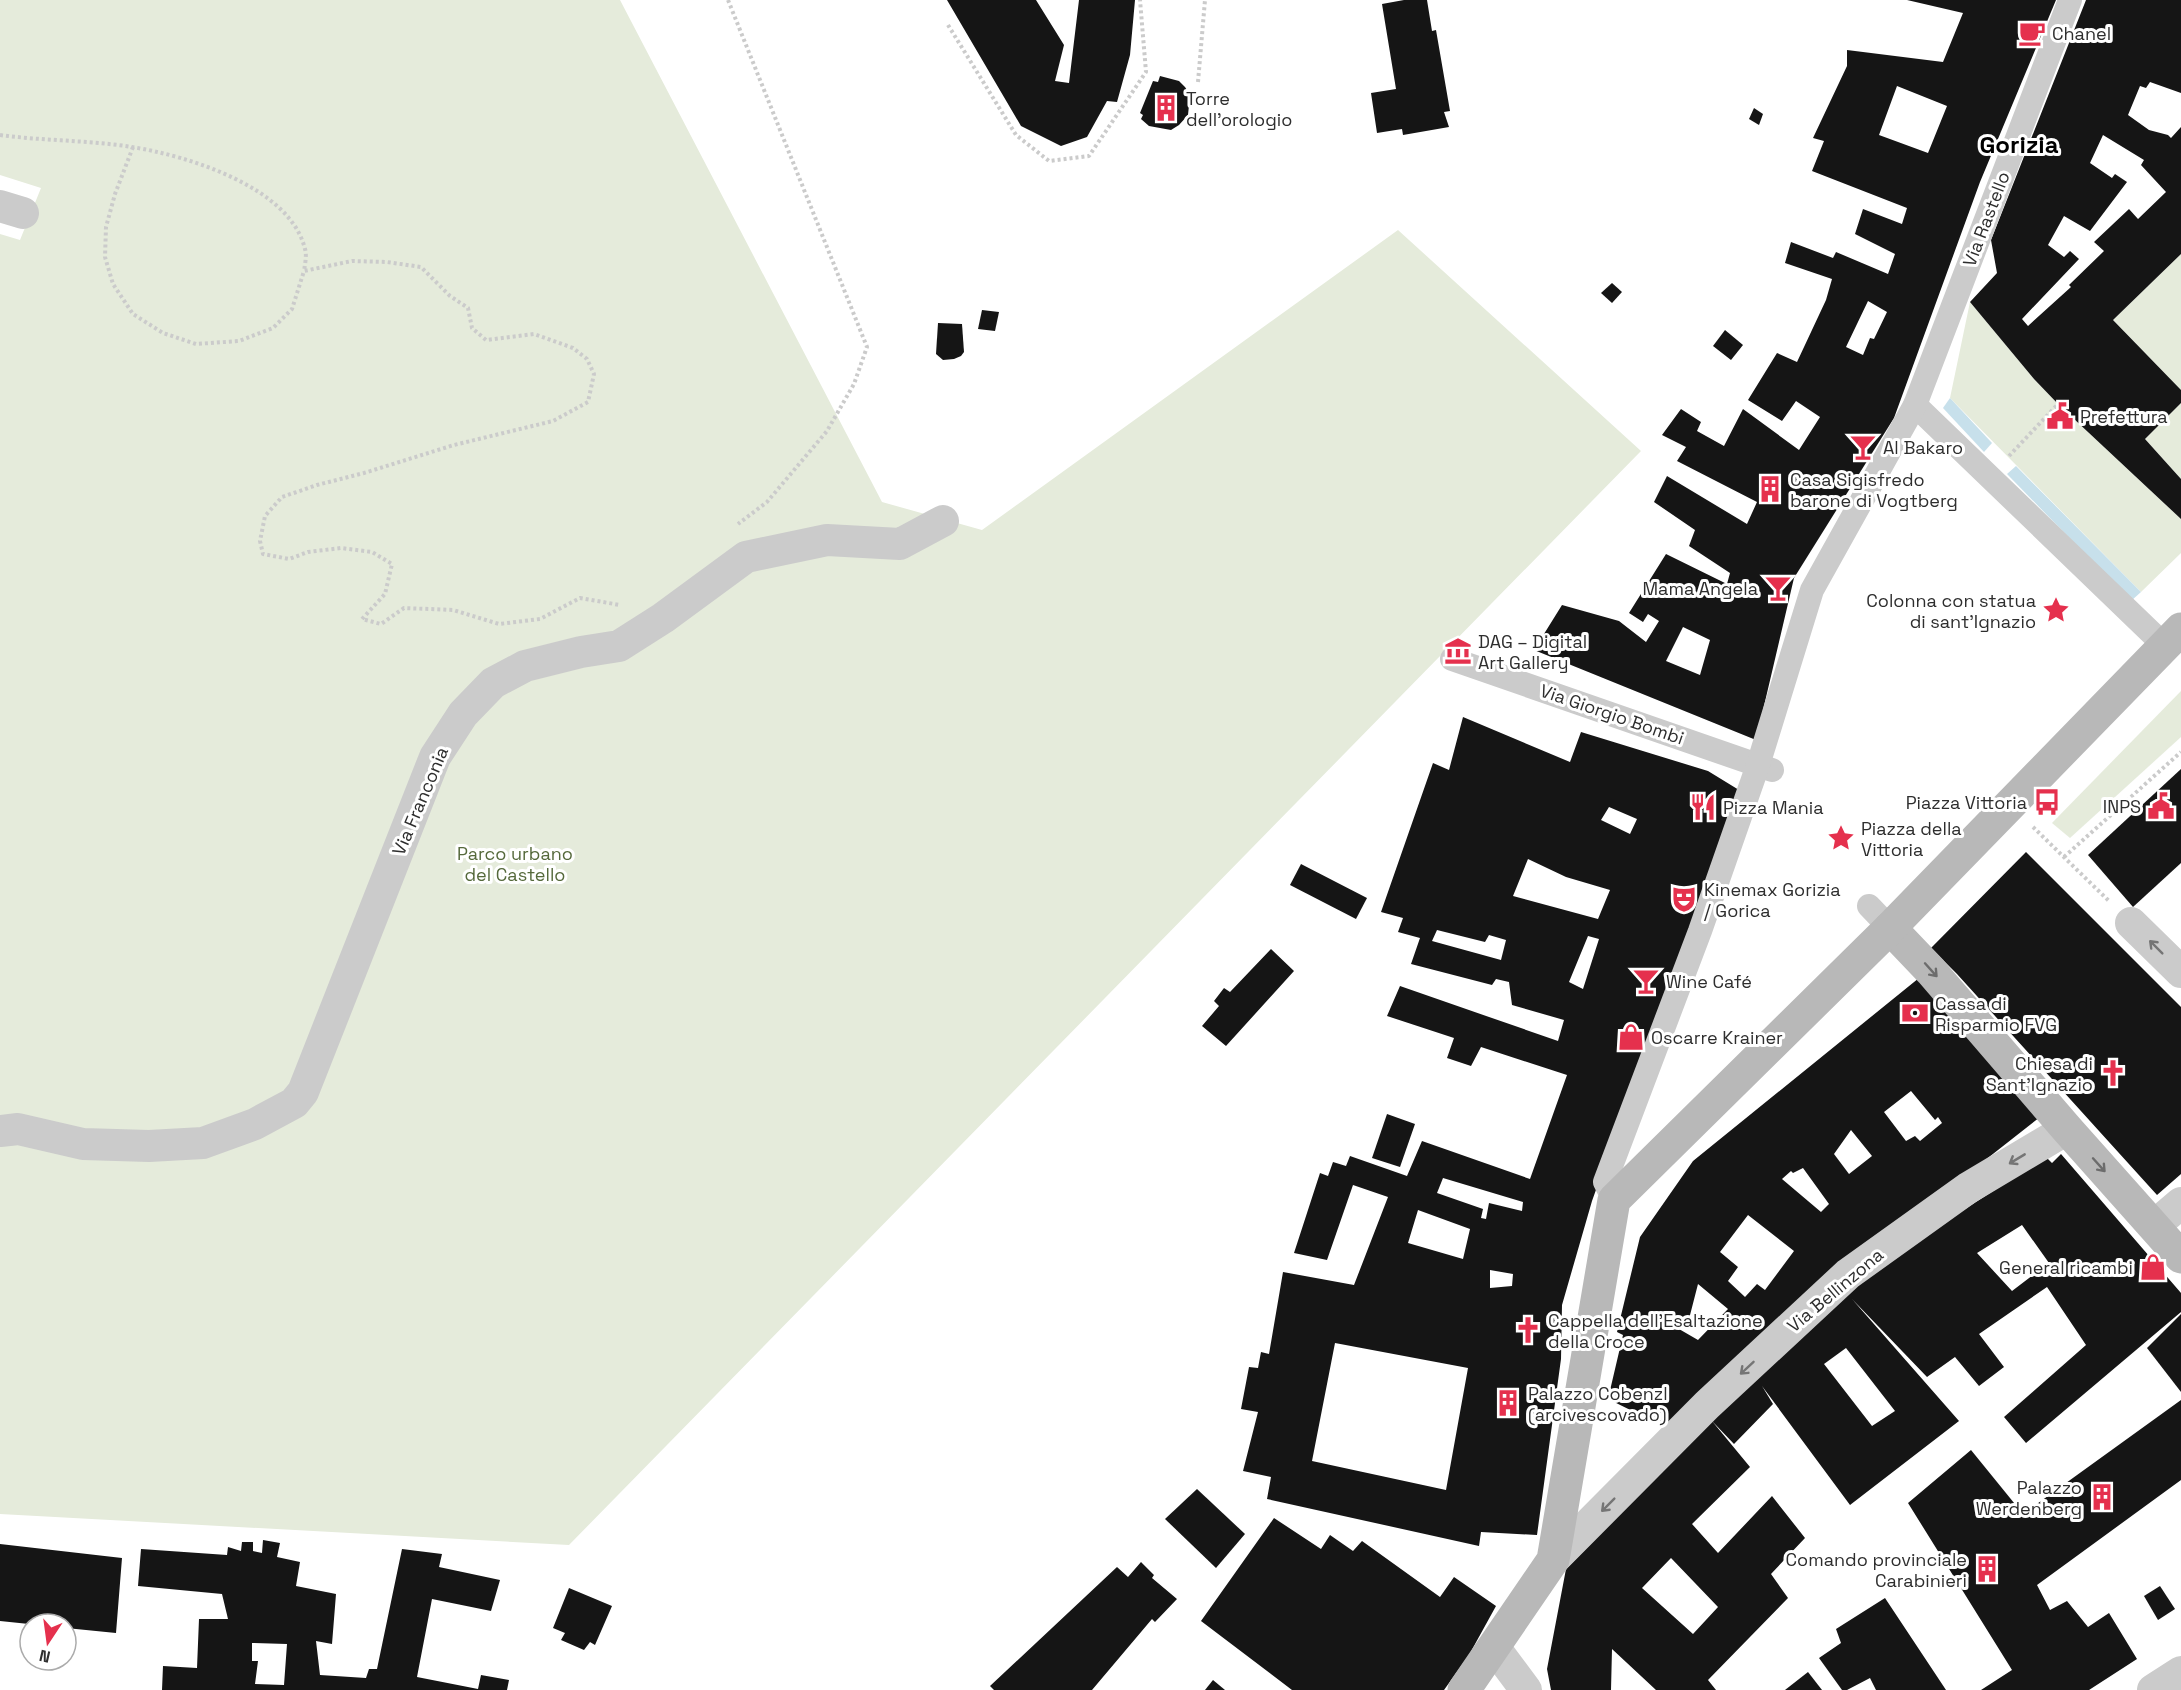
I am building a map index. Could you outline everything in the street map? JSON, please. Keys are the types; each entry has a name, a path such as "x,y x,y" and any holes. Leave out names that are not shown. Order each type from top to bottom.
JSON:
{"main road":[{"path":"1464,1690 1553,1560 1614,1200 1879,917 2173,637"},
{"path":"1879,917 1931,971 2181,1257"}],"street":[{"name":"Via Rastello","path":"1915,411 2070,0"},
{"path":"1614,1200 1605,1182 1700,931 1765,768 1812,590 1915,411 2173,637"},
{"name":"Via Franconia","path":"0,1131 18,1129 83,1144 148,1146 203,1143 255,1124 294,1103 303,1092 435,757 463,714 493,683 525,666 581,652 619,646 672,612 746,557 827,540 900,544 943,522"},
{"name":"Via Giorgio Bombi","path":"1452,659 1765,768"},
{"path":"2131,923 2181,972"},
{"name":"Via Bellinzona","path":"1553,1560 1707,1405 1848,1274 1968,1188 2067,1129"},
{"path":"2154,1226 2181,1203"},
{"path":"1494,1647 1526,1690"},
{"path":"2153,1690 2181,1672"}],"path":[{"path":"729,0 867,346 854,384 827,432 767,502 732,530"},
{"path":"948,26 1016,135 1049,161 1069,159 1089,156 1146,72 1140,0"},
{"path":"1198,82 1205,0"},
{"path":"0,135 133,147 184,159 236,177 273,202 299,230 306,251 304,271 292,309 273,328 239,341 196,344 163,333 133,314 113,284 105,257 106,227 115,194 133,147"},
{"path":"304,271 352,261 387,262 421,267 450,296 468,309 472,328 486,340 534,334 573,348 587,359 594,374 588,402 554,421 454,445 317,485 282,498 265,516 260,541 263,554 289,559 308,552 342,548 372,552 392,564 385,594 362,619 381,624 404,609 453,610 498,624 540,619 580,598 607,604 627,605"},
{"path":"1989,476 2058,405"},
{"path":"2064,857 2181,752"},
{"path":"2032,826 2131,923"}],"green space":[{"name":"Parco urbano del Castello","path":"0,0 620,0 882,502 982,530 1398,230 1641,451 569,1545 0,1514 0,234 20,240 41,188 0,175"},
{"path":"2181,254 2181,390 2113,320"},
{"path":"1970,302 2034,379 2058,404 2181,519 2181,553 2141,592 1950,398"},
{"path":"2181,403 2181,479 2145,439"},
{"path":"2181,691 2181,737 2070,838 2052,823"}],"water":[{"path":"1950,398 1992,443 1984,452 1943,408"},
{"path":"2016,466 2141,592 2131,601 2007,474"}],"building":[{"path":"947,0 1036,0 1064,45 1055,81 1069,83 1079,0 1135,0 1130,55 1117,102 1107,101 1087,137 1061,146 1021,126"},
{"path":"1404,0 1427,0 1432,31 1436,30 1450,111 1444,112 1449,127 1403,135 1402,129 1377,133 1371,93 1396,89 1382,4"},
{"path":"1907,0 2056,0 1980,182 1894,418 1794,578 1756,740 1534,650 1562,605 1619,621 1646,642 1659,621 1648,614 1643,622 1629,613 1666,554 1727,584 1730,573 1689,546 1695,530 1654,502 1667,476 1747,524 1757,502 1677,461 1686,447 1662,435 1681,409 1701,422 1697,431 1724,446 1743,409 1799,450 1820,417 1796,401 1782,421 1748,400 1777,353 1797,362 1826,300 1832,279 1785,263 1791,242 1833,258 1836,252 1888,274 1895,254 1855,234 1863,209 1902,224 1907,208 1812,171 1824,141 1813,138 1847,66 1847,50 1943,62 1963,13","holes":["1897,86 1947,106 1928,153 1879,135","1868,301 1887,312 1874,339 1870,338 1863,355 1846,347","1683,627 1710,640 1700,675 1666,661"]},
{"path":"2086,0 2181,0 2181,93 2150,82 2146,88 2140,86 2128,115 2149,130 2171,138 2181,127 2181,254 2113,320 2181,390 2181,403 2145,439 2181,479 2181,519 2058,404 2034,379 1970,302 1997,273 1991,240","holes":["2103,135 2144,160 2141,165 2166,192 2138,219 2129,209 2094,242 2104,251 2069,285 2071,287 2028,326 2022,319 2079,259 2070,251 2064,257 2048,245 2064,216 2090,231 2127,182 2115,174 2112,178 2090,163"]},
{"name":"Torre dell'orologio","path":"1160,76 1179,81 1190,95 1188,115 1171,130 1149,126 1141,119 1143,115 1140,113 1153,81 1158,82"},
{"path":"1754,108 1763,114 1759,125 1749,119"},
{"path":"1612,283 1622,292 1612,303 1601,293"},
{"path":"982,310 999,312 995,331 978,329"},
{"path":"938,323 962,324 964,352 961,356 943,360 936,354"},
{"path":"1725,330 1743,345 1731,360 1713,346"},
{"path":"1463,717 1570,762 1581,732 1708,771 1739,790 1592,1201 1562,1305 1561,1359 1537,1535 1481,1532 1479,1546 1267,1499 1271,1477 1243,1471 1258,1412 1241,1409 1249,1367 1258,1368 1261,1352 1269,1354 1283,1272 1354,1285 1388,1197 1353,1185 1327,1260 1294,1253 1320,1173 1328,1176 1333,1162 1346,1166 1350,1156 1407,1176 1422,1141 1530,1179 1567,1075 1481,1047 1471,1066 1447,1058 1454,1038 1387,1016 1400,986 1558,1041 1564,1020 1512,1005 1509,982 1496,979 1492,985 1411,964 1420,938 1398,932 1403,918 1381,912 1433,763 1449,770","holes":["1609,807 1637,819 1630,834 1601,820","1528,859 1566,877 1610,890 1598,919 1513,896","1437,930 1485,942 1489,935 1506,940 1501,960 1432,941","1588,936 1599,939 1583,989 1569,982","1443,1178 1523,1202 1522,1211 1489,1203 1486,1219 1481,1218 1483,1209 1437,1193","1418,1210 1470,1229 1463,1259 1408,1243","1490,1270 1513,1274 1512,1286 1490,1288","1335,1343 1468,1368 1446,1490 1312,1461"]},
{"name":"INPS","path":"2181,769 2181,863 2133,907 2088,855"},
{"name":"Chiesa di Sant'Ignazio","path":"2026,852 2181,1007 2181,1174 2157,1195 1931,948"},
{"path":"1301,864 1367,898 1356,919 1290,885"},
{"path":"1271,949 1294,971 1226,1046 1202,1026 1219,1006 1214,1001 1224,988 1230,992"},
{"path":"1919,978 2040,1117 1826,1285 1673,1431 1608,1399 1623,1335 1617,1332 1640,1237 1693,1161","holes":["1911,1091 1935,1120 1938,1117 1942,1123 1920,1141 1915,1136 1906,1141 1884,1112","1851,1130 1872,1156 1849,1174 1834,1154","1803,1168 1829,1204 1821,1212 1782,1179 1791,1171 1793,1173","1748,1215 1794,1251 1765,1290 1757,1284 1745,1297 1728,1281 1738,1267 1720,1252","1698,1284 1728,1309 1698,1340 1679,1329 1689,1319"]},
{"path":"1387,1114 1415,1124 1400,1167 1372,1158"},
{"path":"2061,1154 2181,1293 2181,1312 2026,1443 2004,1417 2086,1345 2047,1287 1979,1334 2004,1367 1979,1386 1955,1357 1927,1377 1852,1299 1959,1421 1850,1505 1762,1386 1773,1404 1734,1444 1712,1421 1750,1467 1692,1524 1718,1553 1772,1496 1805,1538 1771,1574 1788,1598 1708,1680 1716,1690 1656,1690 1612,1649 1611,1690 1551,1690 1547,1669 1566,1569 1842,1288 2046,1157 2052,1163","holes":["2022,1225 2049,1263 2012,1291 1977,1253","1846,1348 1895,1411 1872,1426 1824,1364","1671,1558 1718,1607 1693,1634 1642,1588"]},
{"path":"2181,1314 2181,1392 2147,1348"},
{"name":"Comando provinciale Carabinieri","path":"2181,1400 2181,1480 2037,1585 2050,1610 2067,1601 2088,1627 2109,1613 2137,1659 2089,1690 1981,1690 2012,1670 1908,1503 1971,1450 2023,1514"},
{"path":"1197,1489 1245,1534 1216,1568 1165,1519"},
{"path":"1274,1518 1321,1549 1330,1535 1353,1551 1362,1541 1440,1597 1454,1577 1496,1606 1469,1655 1444,1690 1292,1690 1201,1621"},
{"path":"263,1540 280,1543 277,1557 300,1562 296,1586 336,1594 332,1644 316,1641 320,1675 366,1678 369,1669 377,1669 402,1549 442,1554 439,1567 500,1580 491,1611 432,1599 417,1677 478,1689 481,1675 509,1680 507,1690 162,1690 163,1666 197,1668 199,1619 228,1619 222,1594 138,1586 141,1549 227,1555 228,1547 241,1551 242,1542 253,1542 253,1551 262,1553","holes":["252,1643 287,1644 284,1685 255,1684 258,1661 252,1661"]},
{"path":"0,1544 122,1558 116,1633 78,1629 78,1612 18,1612 18,1623 0,1621"},
{"path":"1141,1562 1154,1575 1152,1578 1177,1599 1155,1622 1152,1619 1092,1690 994,1690 990,1686 1117,1567 1128,1577"},
{"path":"2160,1586 2175,1609 2158,1620 2144,1596"},
{"path":"569,1588 612,1606 595,1645 590,1642 584,1650 561,1640 565,1633 553,1628"},
{"name":"Comando provinciale Carabinieri","path":"1885,1598 1946,1690 1876,1690 1870,1678 1847,1690 1842,1690 1819,1658 1841,1643 1836,1629"},
{"path":"1808,1672 1822,1690 1785,1690"},
{"path":"1213,1680 1225,1690 1205,1690"}],"place":[{"name":"Chanel","path":"2032,33"},
{"name":"Torre dell'orologio","path":"1166,108"},
{"name":"Prefettura","path":"2060,416"},
{"name":"Al Bakaro","path":"1863,447"},
{"name":"Casa Sigisfredo barone di Vogtberg","path":"1770,489"},
{"name":"Mama Angela","path":"1778,588"},
{"name":"Colonna con statua di sant'Ignazio","path":"2056,610"},
{"name":"DAG – Digital Art Gallery","path":"1458,651"},
{"name":"Piazza Vittoria","path":"2047,802"},
{"name":"INPS","path":"2161,806"},
{"name":"Pizza Mania","path":"1703,807"},
{"name":"Piazza della Vittoria","path":"1841,838"},
{"name":"Kinemax Gorizia / Gorica","path":"1684,899"},
{"name":"Wine Café","path":"1646,981"},
{"name":"Cassa di Risparmio FVG","path":"1915,1013"},
{"name":"Oscarre Krainer","path":"1631,1037"},
{"name":"Chiesa di Sant'Ignazio","path":"2113,1073"},
{"name":"General ricambi","path":"2153,1267"},
{"name":"Cappella dell'Esaltazione della Croce","path":"1528,1330"},
{"name":"Palazzo Cobenzl (arcivescovado)","path":"1508,1403"},
{"name":"Palazzo Werdenberg","path":"2102,1497"},
{"name":"Comando provinciale Carabinieri","path":"1987,1569"}],"district":[{"name":"Gorizia","path":"2019,144"}]}
